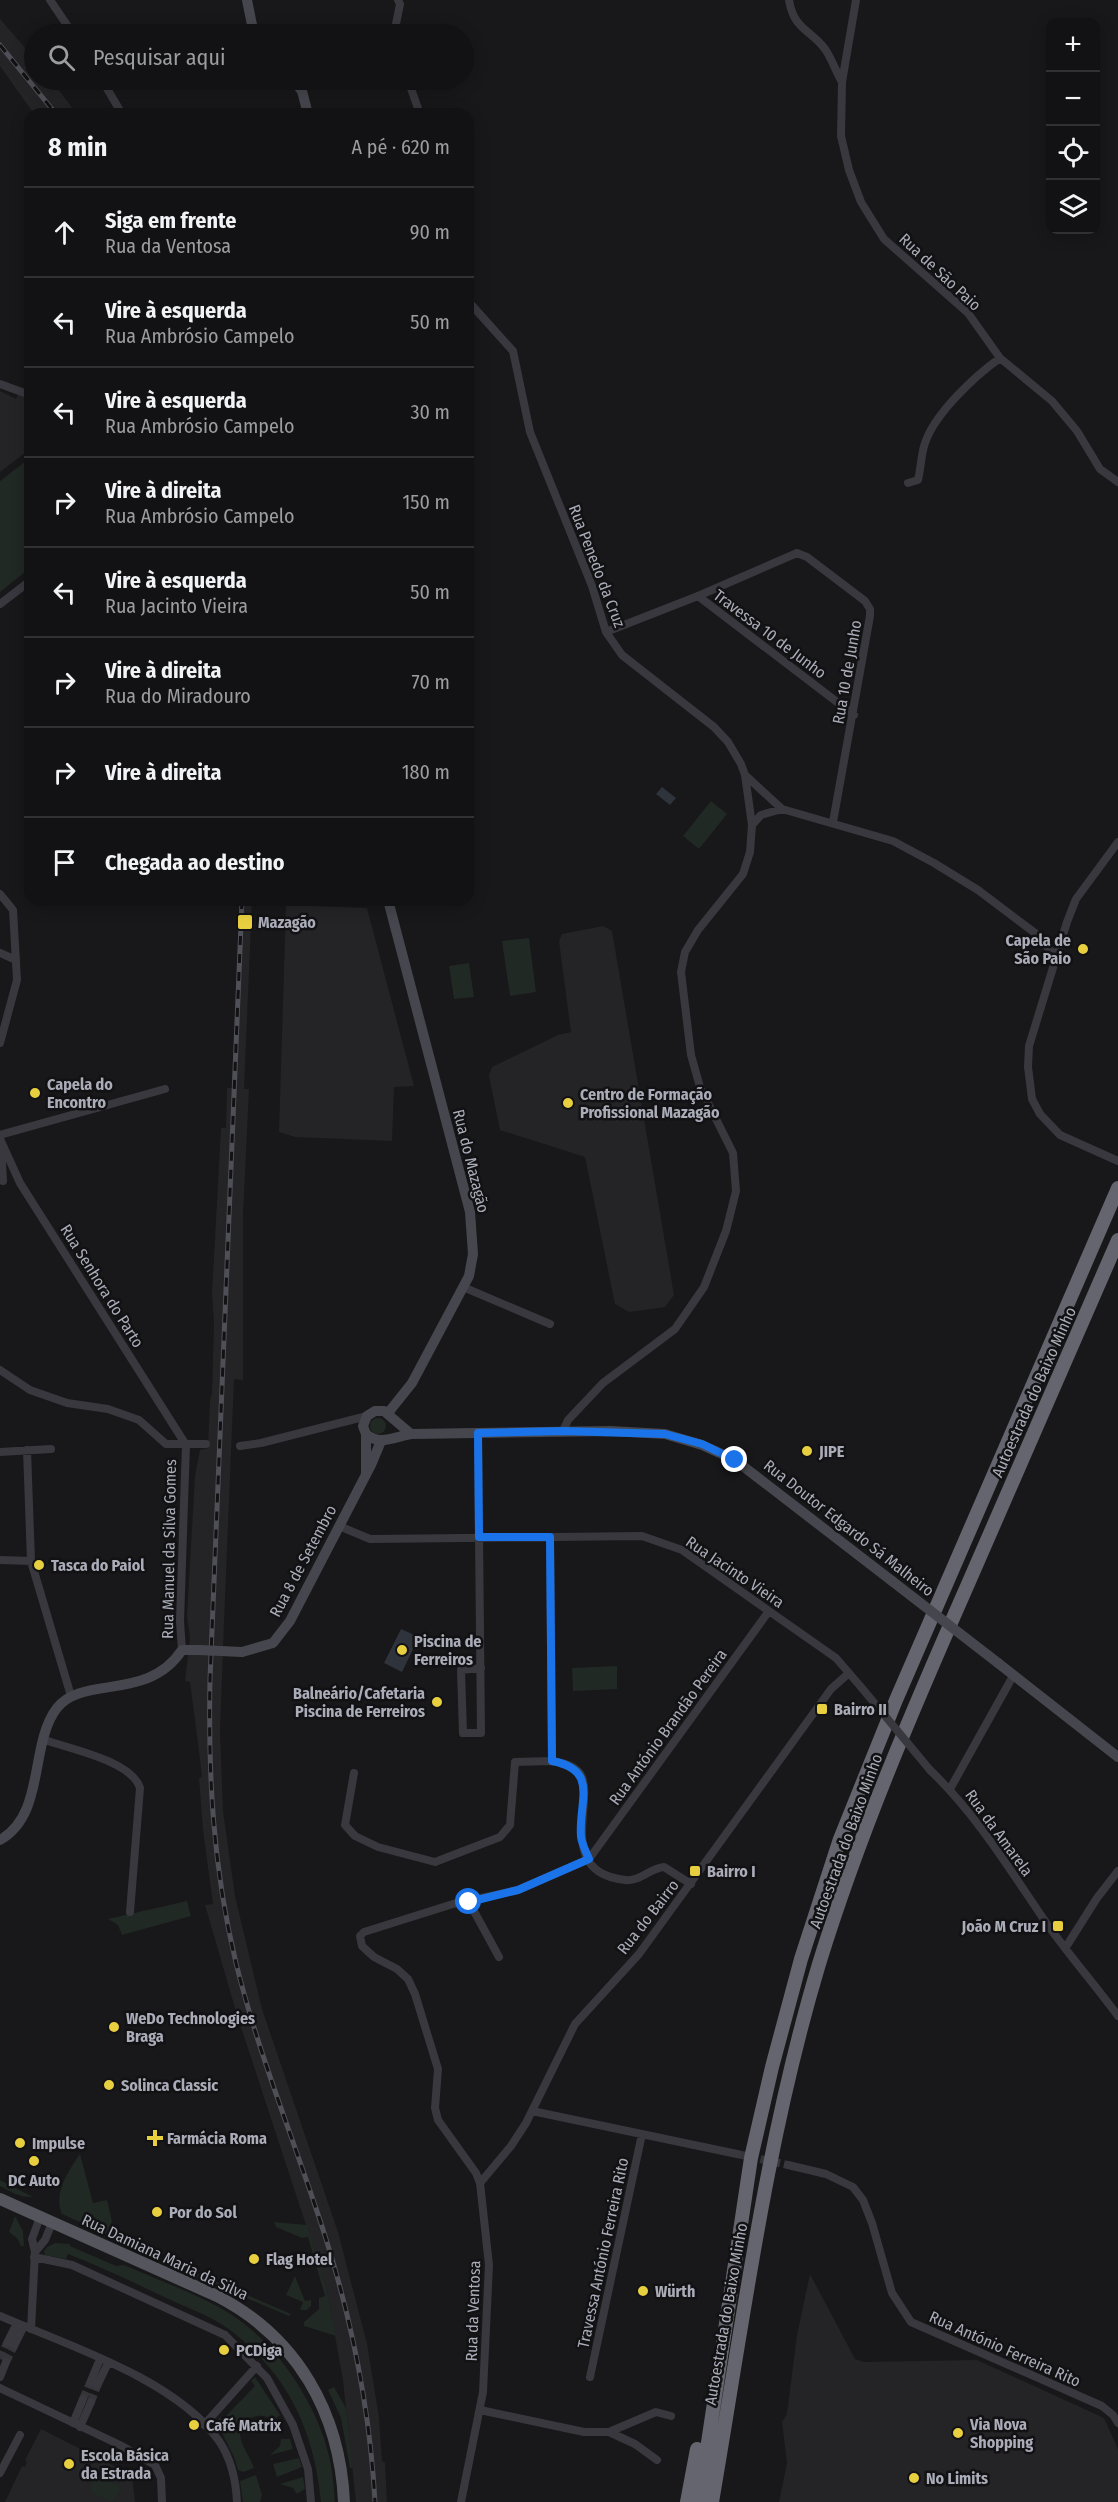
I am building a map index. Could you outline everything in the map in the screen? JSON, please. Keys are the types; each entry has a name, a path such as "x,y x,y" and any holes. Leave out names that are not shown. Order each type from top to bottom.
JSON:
{"highway":[{"name":"Autoestrada do Baixo Minho","path":"732,2274 751,2158 772,2067 801,1959 840,1839 896,1700 1118,1188"},
{"name":"Autoestrada do Baixo Minho","path":"713,2497 770,2163 791,2071 823,1954 858,1847 914,1707 1118,1240"},
{"path":"687,2502 732,2274"},
{"path":"699,2502 732,2274"}],"main road":[{"name":"Rua Damiana Maria da Silva","path":"0,2199 167,2272 231,2304 275,2339 307,2378 329,2418 338,2450 344,2502"}],"street":[{"path":"50,0 66,24"},
{"path":"247,0 252,24"},
{"path":"396,24 400,4 398,0"},
{"path":"789,0 799,26 824,48 842,82"},
{"name":"Rua de São Paio","path":"856,0 842,82 841,136 849,170 861,202 884,239 968,313 1000,358 1059,409 1077,431 1100,469 1118,482"},
{"path":"108,90 118,108"},
{"path":"301,90 306,108"},
{"path":"412,90 418,108"},
{"name":"Rua Penedo da Cruz","path":"474,308 513,351 530,432 592,586 606,632 622,655 714,727 736,754 744,775 752,825 750,852 742,874 698,930 685,952 681,972 691,1055 700,1087 733,1153 736,1191 726,1230 704,1287 675,1329 603,1383 568,1420 563,1431"},
{"path":"908,483 918,480 924,445 943,413 967,384 1000,358"},
{"path":"0,384 24,394"},
{"name":"Rua 10 de Junho","path":"606,632 698,596 790,555 800,553 865,601 870,609 854,715 833,822"},
{"path":"0,603 24,585"},
{"name":"Travessa 10 de Junho","path":"698,596 854,715"},
{"path":"744,775 782,809 893,841 961,879 1035,933 1056,957"},
{"path":"752,825 761,815 782,809"},
{"path":"1118,842 1076,898 1029,1046 1028,1067 1032,1099 1040,1114 1060,1135 1118,1161"},
{"path":"0,894 13,910 17,980 0,1043"},
{"name":"Rua do Mazagão","path":"390,906 470,1212 473,1254 469,1276 412,1383 391,1417"},
{"path":"0,953 16,960"},
{"path":"20,1183 1,1182 0,1139 165,1089"},
{"name":"Rua Senhora do Parto","path":"0,1139 20,1183 186,1445"},
{"path":"463,1287 550,1324"},
{"path":"0,1370 30,1390 66,1403 108,1409 139,1420 166,1444 206,1444"},
{"path":"240,1446 261,1443 367,1416 380,1410 411,1434"},
{"path":"367,1416 363,1426 366,1434 372,1439 384,1440 394,1430 391,1417"},
{"name":"Rua Doutor Edgardo Sá Malheiro","path":"384,1440 411,1434 563,1431 665,1434 710,1448 735,1460 1118,1757"},
{"path":"478,1433 481,1668 481,1733 464,1733 461,1670 481,1668"},
{"name":"Rua 8 de Setembro","path":"366,1434 366,1474"},
{"name":"Rua 8 de Setembro","path":"182,1650 242,1652 273,1643 290,1621 384,1440"},
{"name":"Rua Manuel da Silva Gomes","path":"71,1696 149,1679 169,1666 182,1650 180,1621 186,1445"},
{"path":"0,1452 51,1449"},
{"path":"0,1840 19,1824 28,1808 49,1721 57,1707 71,1696 31,1561 27,1450"},
{"name":"Rua Jacinto Vieira","path":"339,1526 370,1539 642,1536 682,1550 836,1658 849,1673"},
{"path":"550,1537 552,1761"},
{"path":"0,1560 31,1561"},
{"name":"Rua António Brandão Pereira","path":"589,1859 769,1611"},
{"name":"Rua da Amarela","path":"849,1673 930,1770 950,1789 982,1827 1049,1927 1118,2016"},
{"name":"Rua do Bairro","path":"480,2183 511,2146 532,2111 575,2024 639,1954 831,1689 849,1673"},
{"path":"950,1789 1013,1676"},
{"path":"45,1740 116,1764 138,1780 140,1788 130,1912"},
{"path":"354,1773 345,1825 355,1836 378,1847 435,1862 500,1837 510,1824 515,1762 552,1761 565,1764 578,1771 584,1781 581,1838 594,1868 624,1880 639,1878 659,1867 664,1867 691,1884"},
{"name":"Rua da Ventosa","path":"461,2502 480,2410 489,2265 480,2183 476,2173 438,2120 435,2108 438,2069 415,1994 408,1979 397,1969 374,1957 359,1941 364,1932 443,1907 518,1890 589,1859"},
{"path":"1066,1947 1118,1870"},
{"path":"469,1902 499,1957"},
{"path":"532,2111 737,2154"},
{"name":"Travessa António Ferreira Rito","path":"590,2377 642,2134"},
{"name":"Rua António Ferreira Rito","path":"788,2165 826,2174 853,2187 863,2200 869,2216 892,2293 910,2322 1101,2406 1113,2415 1118,2423"},
{"path":"10,2345 24,2326 34,2255 32,2239 40,2217"},
{"path":"34,2255 45,2240 52,2223"},
{"path":"34,2255 78,2268 225,2335 267,2378 293,2425 308,2469 312,2502"},
{"path":"0,2316 153,2384 183,2403 219,2440 234,2477 237,2502"},
{"path":"94,2384 104,2361"},
{"path":"0,2377 6,2362"},
{"path":"204,2425 257,2366"},
{"path":"0,2388 130,2450 155,2465 161,2478 162,2502"},
{"path":"76,2425 87,2401"},
{"path":"480,2410 584,2432 609,2432 656,2412 671,2415"},
{"path":"609,2432 635,2444 657,2460"},
{"path":"0,2473 20,2435"}],"shaded area":[{"path":"0,19 24,47 24,90 59,90 72,108 30,108 0,66"},
{"path":"0,391 16,399 18,394 24,397 24,454 0,472"},
{"path":"24,463 24,573 0,592 0,481"},
{"path":"662,787 676,798 670,805 656,794"},
{"path":"711,801 727,814 699,849 683,836"},
{"path":"240,906 252,906 244,1089 249,1089 243,1215 243,1380 234,1379 220,1731 223,1811 235,1896 262,2009 338,2232 367,2344 379,2417 382,2461 385,2463 387,2502 356,2502 343,2380 326,2286 237,2015 205,1905 213,1904 203,1830 199,1751 190,1682 185,1681 190,1638 187,1616 195,1476 200,1450 208,1448 212,1394 214,1323 212,1294 221,1128 226,1128 227,1088 232,1088"},
{"path":"286,906 367,908 414,1086 394,1087 392,1141 295,1137 279,1132"},
{"name":"Centro de Formação Profissional Mazagão","path":"603,926 612,931 674,1295 665,1307 629,1312 615,1304 585,1157 500,1130 489,1076 492,1067 558,1035 571,1032 559,941 562,934"},
{"path":"529,938 536,992 510,996 502,941"},
{"path":"469,963 474,997 454,999 449,966"},
{"path":"378,1418 384,1420 386,1426 384,1432 378,1434 372,1432 370,1426 372,1420"},
{"name":"Piscina de Ferreiros","path":"401,1629 419,1637 402,1672 384,1663"},
{"path":"617,1666 617,1689 573,1691 572,1668"},
{"path":"187,1901 191,1916 122,1935 118,1925 108,1919"},
{"path":"80,2154 93,2203 107,2200 112,2221 107,2234 62,2214 59,2199 63,2183"},
{"path":"0,2180 33,2197 20,2196 0,2186"},
{"path":"15,2216 23,2231 24,2246 21,2246 17,2238 9,2232"},
{"path":"274,2222 307,2225 326,2286 336,2336 304,2326 304,2322 319,2309 319,2298 325,2296 308,2237 302,2238 276,2227"},
{"path":"55,2243 70,2244 70,2246 116,2266 124,2265 179,2288 219,2307 250,2328 282,2362 308,2402 326,2444 335,2502 321,2502 312,2451 295,2406 268,2365 250,2347 215,2320 117,2275 68,2254 66,2259 45,2255 44,2251 47,2247"},
{"path":"185,2268 291,2314 289,2316 185,2272"},
{"path":"810,2274 855,2359 864,2362 977,2360 1104,2418 1118,2449 1118,2502 779,2502 787,2463 782,2422 787,2414 797,2335"},
{"path":"295,2276 305,2301 311,2300 311,2306 307,2310 300,2310 303,2302 286,2295"},
{"path":"255,2377 280,2415 274,2420 257,2416 244,2423 240,2435 254,2468 243,2472 238,2470 217,2423 219,2417 222,2420 255,2386 251,2381"},
{"path":"334,2387 346,2408 353,2468 350,2468 341,2418 328,2390"},
{"name":"Escola Básica da Estrada","path":"41,2429 132,2475 135,2502 5,2502 22,2466 25,2467 27,2462 25,2460"},
{"path":"281,2439 290,2439 293,2449 270,2455 280,2446"},
{"path":"299,2458 302,2467 277,2477 273,2464"},
{"path":"95,2474 121,2487 113,2502 90,2492"},
{"path":"256,2475 262,2495 260,2502 243,2502 240,2481"},
{"path":"303,2477 305,2489 297,2494 293,2488 280,2484"}],"tunnel":[{"path":"737,2154 788,2165"},
{"path":"0,2359 7,2343"},
{"path":"6,2362 14,2346"},
{"path":"83,2399 90,2383"},
{"path":"91,2402 97,2386"}],"railway":[{"path":"0,45 24,75"},
{"path":"37,90 51,108"},
{"path":"242,906 210,1679 211,1786 217,1857 236,1963 267,2067 336,2271 359,2369 373,2468 375,2502"}],"place":[{"name":"Mazagão","path":"245,922"},
{"name":"Capela de São Paio","path":"1083,949"},
{"name":"Capela do Encontro","path":"35,1093"},
{"name":"Centro de Formação Profissional Mazagão","path":"568,1103"},
{"name":"JIPE","path":"807,1451"},
{"name":"Tasca do Paiol","path":"39,1565"},
{"name":"Piscina de Ferreiros","path":"402,1650"},
{"name":"Balneário/Cafetaria Piscina de Ferreiros","path":"437,1702"},
{"name":"Bairro II","path":"822,1709"},
{"name":"Bairro I","path":"695,1871"},
{"name":"João M Cruz I","path":"1058,1926"},
{"name":"WeDo Technologies Braga","path":"114,2027"},
{"name":"Solinca Classic","path":"109,2085"},
{"name":"Farmácia Roma","path":"155,2138"},
{"name":"Impulse","path":"20,2143"},
{"name":"DC Auto","path":"34,2161"},
{"name":"Por do Sol","path":"157,2212"},
{"name":"Flag Hotel","path":"254,2259"},
{"name":"Würth","path":"643,2291"},
{"name":"PCDiga","path":"224,2350"},
{"name":"Café Matrix","path":"194,2425"},
{"name":"Via Nova Shopping","path":"958,2433"},
{"name":"Escola Básica da Estrada","path":"69,2464"},
{"name":"No Limits","path":"914,2478"}],"route":[{"path":"469,1902 518,1890 589,1859 581,1838 584,1781 578,1771 565,1764 552,1761 550,1537 479,1537 478,1433 610,1431 665,1434 702,1444 735,1460"}]}
